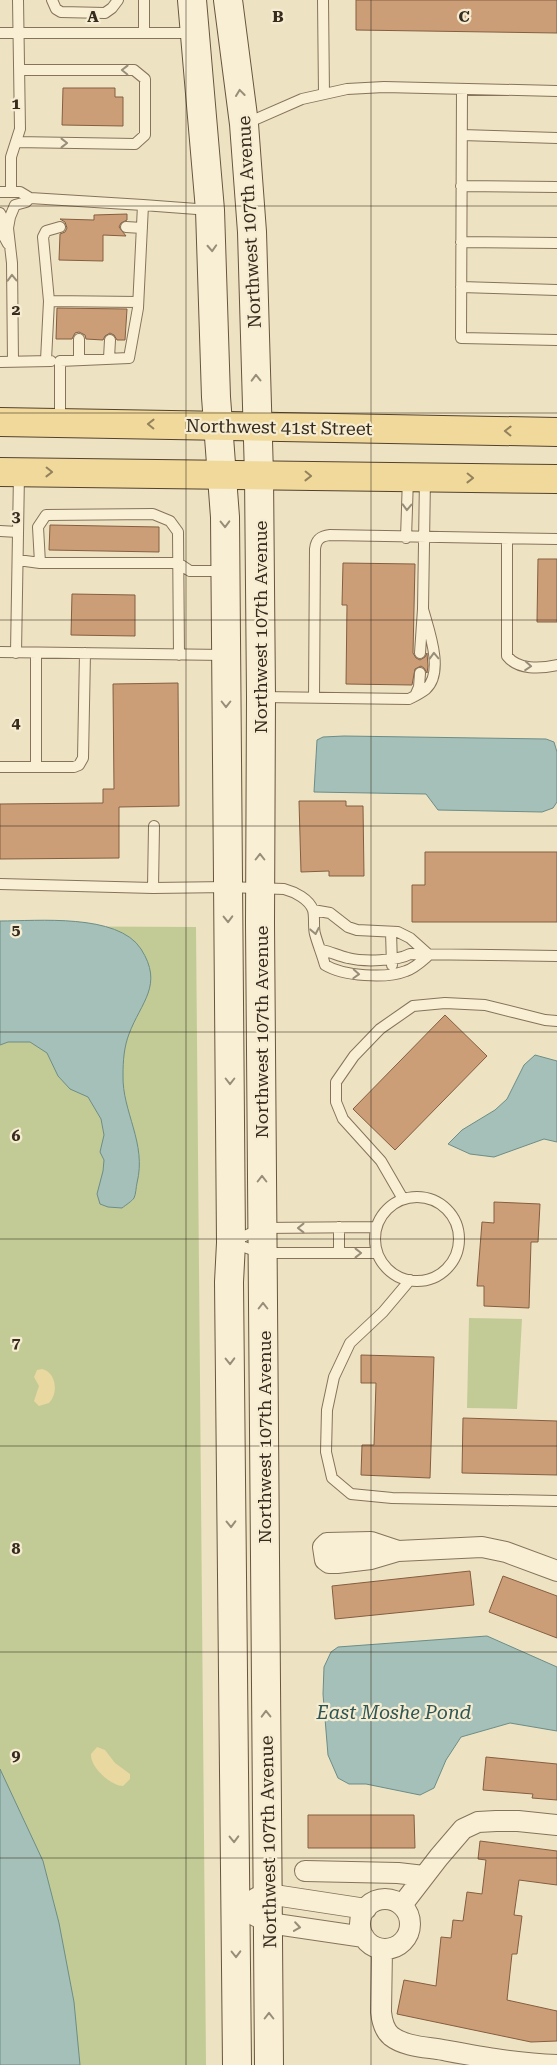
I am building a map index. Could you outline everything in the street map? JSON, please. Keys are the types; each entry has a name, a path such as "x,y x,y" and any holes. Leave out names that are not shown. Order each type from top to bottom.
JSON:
{"main road":[{"name":"Northwest 107th Avenue","path":"192,0 210,210 218,426 225,517 231,1243 229,1282 237,2065"},
{"name":"Northwest 107th Avenue","path":"228,0 244,124 252,232 259,475 262,1241 269,2065"},
{"name":"Northwest 41st Street","path":"0,422 557,432"},
{"path":"10,472 557,479"}],"street":[{"path":"398,1551 482,1547 506,1552 557,1571"},
{"path":"402,1905 463,1829 478,1822 518,1821 557,1825"},
{"path":"305,1871 424,1876"},
{"path":"235,1905 268,1894 366,1909"},
{"path":"379,1900 395,1901 402,1905 410,1919 408,1935 398,1946 382,1949 368,1943 360,1926 366,1909 379,1900"},
{"path":"235,1905 269,1923 364,1937"},
{"path":"338,1933 343,1905"},
{"path":"382,1949 381,2012 382,2020 390,2035 412,2044 476,2056 513,2062 557,2065"}],"lane":[{"path":"18,0 20,129 11,157 5,192 20,192 30,198 210,210"},
{"path":"52,0 56,9 61,12 105,13 118,0"},
{"path":"144,0 144,33"},
{"path":"324,0 324,94"},
{"path":"0,33 194,33"},
{"path":"16,142 135,144 145,135 145,79 134,70 20,70"},
{"path":"244,124 302,99 347,89 384,87 557,90"},
{"path":"462,89 461,338 557,340"},
{"path":"462,135 557,138"},
{"path":"462,186 557,187"},
{"path":"4,229 15,206 26,202 30,198"},
{"path":"0,362 129,358 138,302 143,205"},
{"path":"0,213 11,257 13,362"},
{"path":"126,227 142,228"},
{"path":"46,360 48,301 43,237 46,231 60,228"},
{"path":"461,242 557,243"},
{"path":"461,286 557,290"},
{"path":"48,301 80,305 111,305 138,302"},
{"path":"79,339 79,360"},
{"path":"109,358 110,340"},
{"path":"60,361 60,423"},
{"path":"10,472 18,532 16,653"},
{"path":"406,538 416,477"},
{"path":"416,477 424,538 420,653"},
{"path":"40,563 38,527 46,516 153,514 170,521 178,532 179,655"},
{"path":"0,531 18,532"},
{"path":"314,697 315,549 317,540 320,537 330,535 406,538 557,539"},
{"path":"507,539 506,652 511,661 521,666 557,666"},
{"path":"18,560 40,563 178,563 190,571 225,571"},
{"path":"261,697 409,699 415,696 430,684 434,671 434,650 423,608"},
{"path":"0,652 226,655"},
{"path":"36,653 36,767"},
{"path":"0,766 74,767 79,765 82,758 85,654"},
{"path":"415,696 419,686 420,673"},
{"path":"153,888 154,826"},
{"path":"0,884 153,888 227,887 291,891 304,898 313,910 315,935 322,950 325,965 339,972 357,974 408,971 428,955"},
{"path":"313,910 330,913 348,927 357,930 398,932 410,938 428,955"},
{"path":"391,932 392,973"},
{"path":"322,950 355,959 403,958 410,954 557,956"},
{"path":"404,1199 381,1162 343,1120 336,1102 336,1082 354,1056 380,1029 413,1006 445,1003 485,1005 545,1020 557,1021"},
{"path":"418,1196 433,1200 446,1208 455,1220 459,1235 458,1250 451,1264 440,1274 426,1280 410,1280 390,1271 382,1263 377,1253 376,1227 382,1215 391,1205 404,1199 418,1196"},
{"path":"231,1243 262,1241 339,1228 376,1227"},
{"path":"339,1228 339,1253"},
{"path":"231,1243 262,1241 339,1253 377,1253"},
{"path":"410,1280 383,1312 350,1344 334,1377 327,1410 326,1452 332,1478 351,1494 392,1498 557,1500"}],"green space":[{"path":"0,926 196,927 206,2065 0,2065"},
{"path":"469,1318 522,1319 517,1409 467,1408"}],"sand":[{"path":"37,1370 47,1371 53,1378 55,1389 49,1403 39,1406 34,1401 39,1386 34,1377"},
{"path":"97,1747 105,1750 115,1763 130,1774 130,1779 123,1786 107,1779 94,1764 91,1754"}],"water":[{"path":"323,737 546,739 554,742 557,752 557,802 553,808 542,812 438,810 426,794 314,792 317,740"},
{"path":"55,920 96,924 114,929 130,937 141,949 148,962 151,973 148,993 129,1034 124,1059 124,1089 137,1141 139,1168 134,1198 122,1208 108,1207 100,1204 97,1194 103,1171 104,1160 100,1152 104,1135 101,1119 88,1097 70,1089 58,1076 47,1053 30,1042 8,1042 0,1045 0,921"},
{"path":"535,1055 557,1061 557,1142 544,1139 494,1157 470,1154 448,1144 462,1130 495,1110 507,1099 524,1065"},
{"name":"East Moshe Pond","path":"487,1636 557,1667 557,1731 510,1723 461,1737 446,1760 434,1788 420,1795 366,1784 349,1784 338,1778 328,1755 323,1694 324,1667 331,1652 338,1647"},
{"path":"0,1769 43,1861 59,1923 74,2002 80,2065 0,2065"}],"building":[{"path":"356,0 557,0 557,33 356,30"},
{"path":"63,88 115,88 115,97 123,97 123,126 62,125"},
{"path":"127,214 127,220 121,223 119,227 126,236 103,235 103,261 59,260 60,234 65,232 67,228 65,222 60,219 94,220 94,215"},
{"path":"57,308 127,309 125,340 117,340 110,333 103,340 86,339 85,335 79,332 75,333 72,339 56,339"},
{"path":"50,525 159,527 159,552 49,550"},
{"path":"538,559 557,559 557,622 537,622"},
{"path":"343,563 415,564 413,653 420,660 427,653 428,666 427,673 421,666 415,669 412,685 346,684 347,605 342,605"},
{"path":"72,594 135,595 135,636 71,635"},
{"path":"178,683 179,806 119,807 119,858 0,859 0,804 103,803 103,789 114,789 113,684"},
{"path":"299,801 346,801 346,806 363,806 364,876 329,876 329,871 301,872"},
{"path":"425,852 557,852 557,922 412,922 412,885 425,885"},
{"path":"445,1015 487,1056 395,1150 353,1109"},
{"path":"494,1202 540,1204 538,1242 531,1242 529,1308 484,1306 484,1286 477,1286 482,1222 494,1223"},
{"path":"361,1355 434,1357 430,1478 361,1475 362,1445 374,1445 376,1383 361,1383"},
{"path":"463,1418 557,1421 557,1475 462,1473"},
{"path":"470,1571 474,1605 335,1619 332,1586"},
{"path":"503,1576 557,1596 557,1638 489,1612"},
{"path":"486,1757 557,1764 557,1800 532,1798 533,1794 483,1790"},
{"path":"308,1815 414,1815 415,1848 308,1848"},
{"path":"480,1841 557,1851 557,1885 519,1880 514,1915 522,1916 517,1954 512,1954 507,2000 557,2011 557,2041 531,2042 397,2014 404,1980 436,1986 441,1937 451,1938 453,1920 463,1921 467,1892 482,1894 486,1860 478,1859"}]}
